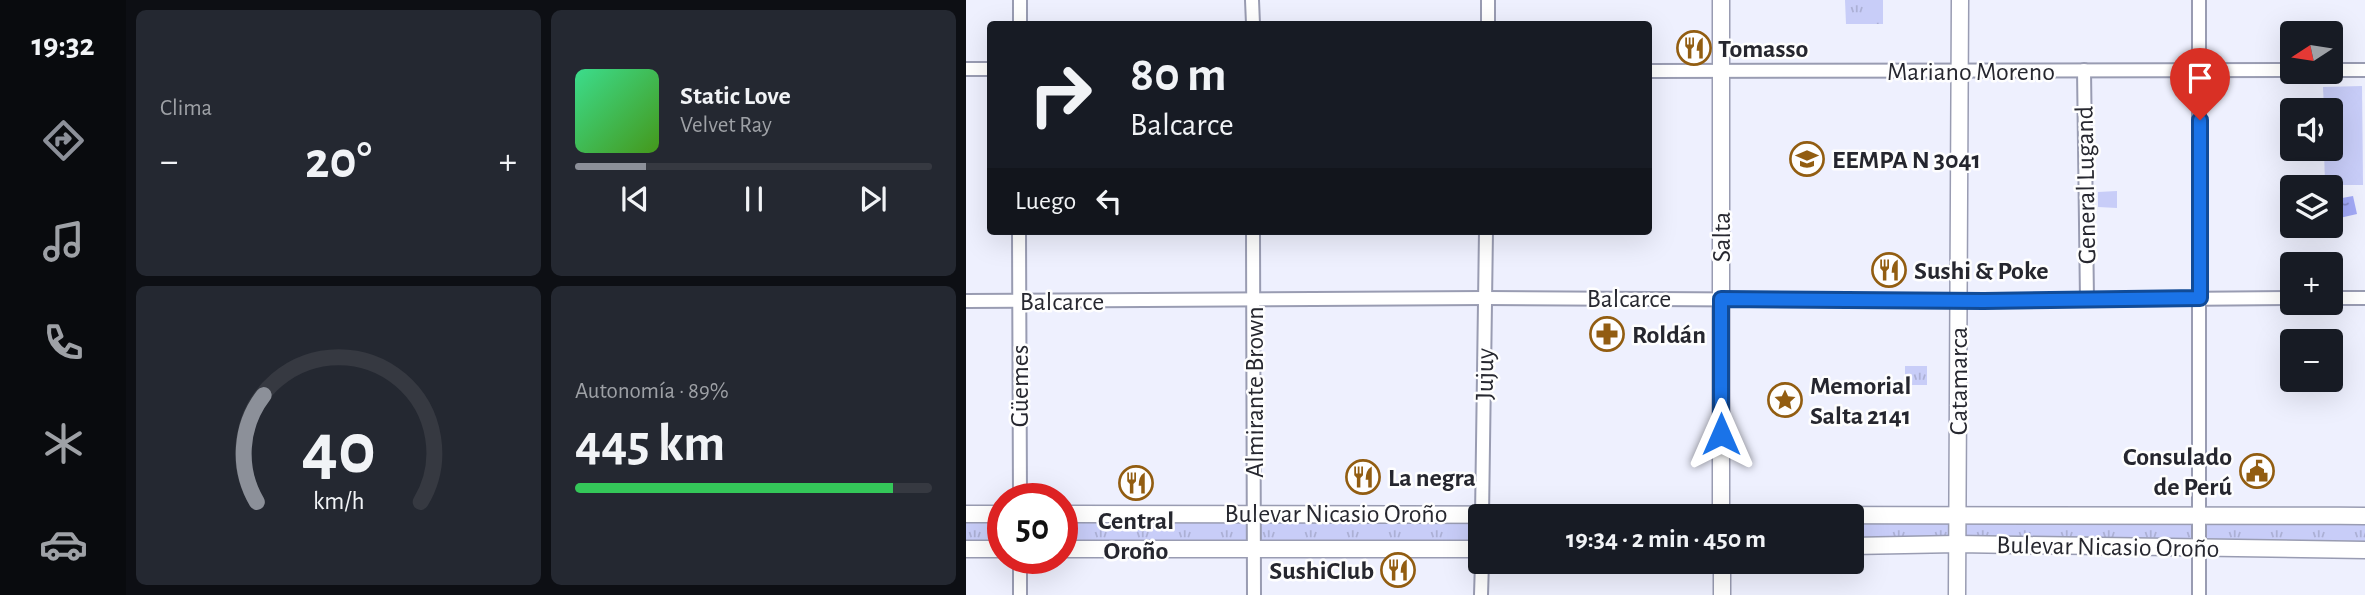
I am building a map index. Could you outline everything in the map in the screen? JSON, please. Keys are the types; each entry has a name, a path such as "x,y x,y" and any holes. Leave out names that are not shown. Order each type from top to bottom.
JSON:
{"main road":[{"name":"Salta","path":"1721,0 1721,504"},
{"name":"Catamarca","path":"1957,595 1960,0"},
{"path":"966,514 987,514"},
{"name":"Bulevar Nicasio Oroño","path":"1078,514 1468,515"},
{"name":"Bulevar Nicasio Oroño","path":"1864,514 2365,516"},
{"name":"Bulevar Nicasio Oroño","path":"1864,546 1957,544 2365,550"},
{"path":"966,549 987,549"},
{"name":"Bulevar Nicasio Oroño","path":"1078,549 1468,549"},
{"path":"1722,574 1722,595"}],"street":[{"path":"1020,0 1020,21"},
{"path":"1252,0 1252,21"},
{"path":"1488,0 1488,21"},
{"path":"2199,0 2199,595"},
{"path":"966,69 987,69"},
{"name":"Mariano Moreno","path":"1652,71 2280,69"},
{"path":"2343,70 2365,70"},
{"name":"General Lugand","path":"2084,71 2087,300"},
{"name":"Güemes","path":"1019,235 1020,483"},
{"name":"Almirante Brown","path":"1253,235 1254,595"},
{"name":"Jujuy","path":"1482,504 1486,235"},
{"name":"Balcarce","path":"966,301 1485,298 1958,301 2280,298"},
{"path":"2343,298 2365,298"},
{"path":"1020,574 1020,595"},
{"path":"1481,595 1482,574"}],"green space":[{"path":"1845,0 1883,0 1883,24 1846,24"},
{"path":"2362,86 2363,185 2343,185 2343,175 2325,175 2324,161 2343,161 2343,98 2323,98 2323,87"},
{"path":"2117,191 2117,208 2098,207 2098,192"},
{"path":"1905,366 1927,366 1927,385 1905,385"},
{"path":"966,514 987,514 987,549 966,549"},
{"path":"1078,514 1468,515 1468,549 1078,549"},
{"path":"1864,515 2365,516 2365,550 1864,546"}],"water":[{"path":"2353,196 2357,214 2343,217 2343,198"}],"place":[{"name":"Tomasso","path":"1694,48"},
{"name":"EEMPA N 3041","path":"1807,159"},
{"name":"Sushi & Poke","path":"1889,270"},
{"name":"Roldán","path":"1607,334"},
{"name":"Memorial Salta 2141","path":"1785,400"},
{"name":"Consulado de Perú","path":"2257,471"},
{"name":"La negra","path":"1363,477"},
{"name":"Central Oroño","path":"1136,483"},
{"name":"SushiClub","path":"1398,570"}],"route":[{"path":"1721,434 1721,299 1984,301 2200,298 2200,120"}]}
